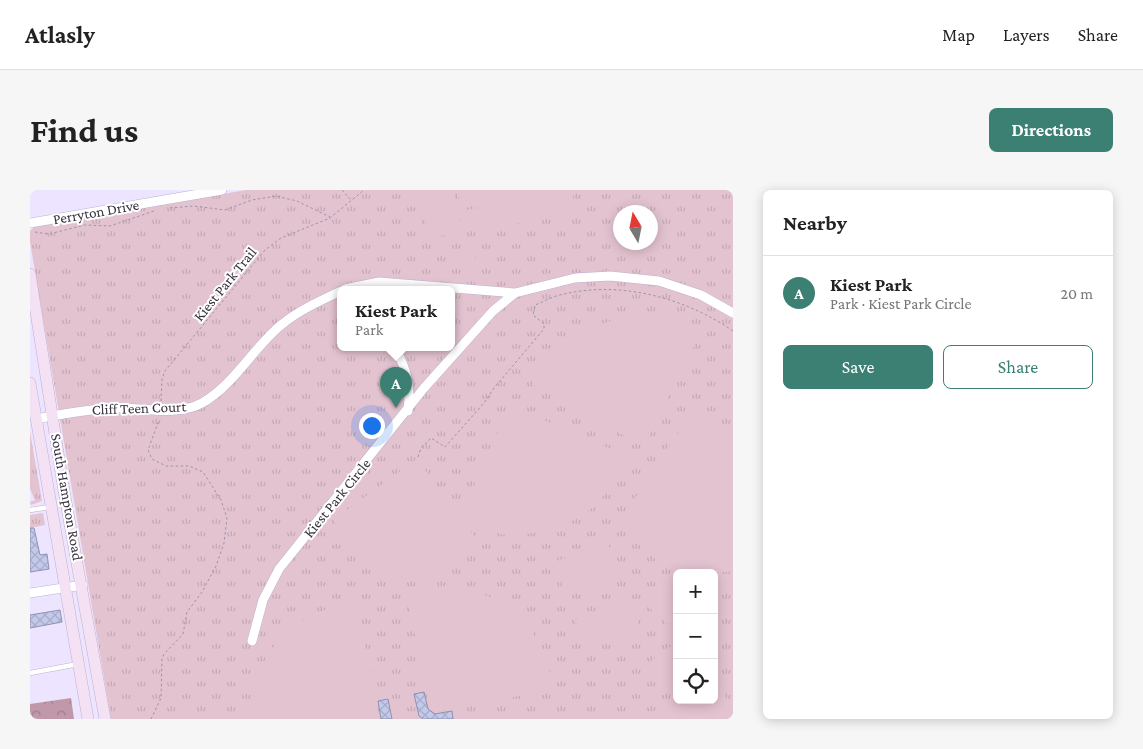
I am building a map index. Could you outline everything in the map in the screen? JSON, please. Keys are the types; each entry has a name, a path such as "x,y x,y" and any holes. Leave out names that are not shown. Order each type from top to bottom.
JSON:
{"main road":[{"name":"South Hampton Road","path":"30,274 105,719"},
{"name":"South Hampton Road","path":"30,383 33,419 66,587 88,719"}],"street":[{"name":"Perryton Drive","path":"30,227 222,190"},
{"name":"Kiest Park Circle","path":"252,641 263,600 279,569 407,412 424,388 493,311 515,293 575,278 610,276 659,281 701,295 733,313"},
{"path":"360,286 379,282 428,286"},
{"path":"455,288 515,293"},
{"name":"Cliff Teen Court","path":"33,419 88,410 117,408 181,409 201,403 216,393 281,325 303,309 337,293"},
{"name":"Cliff Teen Court","path":"324,299 337,298"},
{"path":"396,351 407,372 410,391 407,412"},
{"path":"30,593 83,585"}],"lane":[{"path":"30,510 50,507"},
{"path":"30,673 79,663"}],"path":[{"path":"342,190 351,200"},
{"name":"Kiest Park Trail","path":"161,404 162,379 165,371 216,312 256,258 281,238 330,218 364,190"},
{"path":"165,209 194,206 225,210 252,200 276,196 297,201 330,218"},
{"path":"30,227 48,234 85,225 110,226 160,210"},
{"path":"418,457 421,448 430,438 445,447 484,403 544,329 544,324 533,315 535,305 559,295 610,289 658,297 701,312 733,331"},
{"path":"151,719 161,698 162,659 164,654 183,634 187,612 210,578 224,543 227,518 221,500 203,472 189,466 166,466 152,459 148,450 160,416"}],"green space":[{"path":"246,190 733,190 733,719 111,719 30,242 30,231 34,227"},
{"path":"454,190 457,209 424,215 420,194"},
{"path":"458,190 572,190 576,214 465,232 461,211 494,205 494,203 461,208"},
{"path":"458,211 462,232 428,238 425,217"},
{"path":"459,250 482,262 477,272 454,259"},
{"path":"629,315 667,318 700,334 648,438 634,441 533,385 549,357 577,332"},
{"path":"516,408 627,456 608,490 584,514 574,520 549,529 511,535 487,531 467,523 462,512 508,411"},
{"path":"691,413 733,440 733,571 718,572 718,569 676,569 668,566 644,549 620,521"},
{"path":"30,432 42,501 31,505 30,502 35,500 30,489"},
{"path":"417,459 481,545 439,576 407,580 385,576 366,565 333,520"},
{"path":"43,513 45,525 30,528 30,515"},
{"path":"608,543 620,578 566,596 554,562"},
{"path":"660,584 673,595 673,620 668,625 643,602"},
{"path":"453,586 494,599 507,606 525,622 544,654 554,689 436,712 429,706 406,591"},
{"path":"630,600 641,632 586,651 575,620"},
{"path":"356,601 379,716 377,719 252,719 253,696 258,675 267,656 280,640 295,626 313,615"},
{"path":"718,621 728,634 718,642"},
{"path":"673,644 673,675 666,680 651,661"},
{"path":"718,688 733,706 733,719 644,719 673,696 673,704 718,704"},
{"path":"71,698 74,719 30,719 30,704"}],"building":[{"path":"30,528 34,528 40,555 47,554 49,569 30,572"},
{"path":"60,610 62,622 30,628 30,615"},
{"path":"424,692 428,709 435,714 452,711 453,719 423,719 419,716 414,694"},
{"path":"388,699 392,719 381,719 378,701"}],"place":[{"name":"Kiest Park","path":"396,408"}]}
